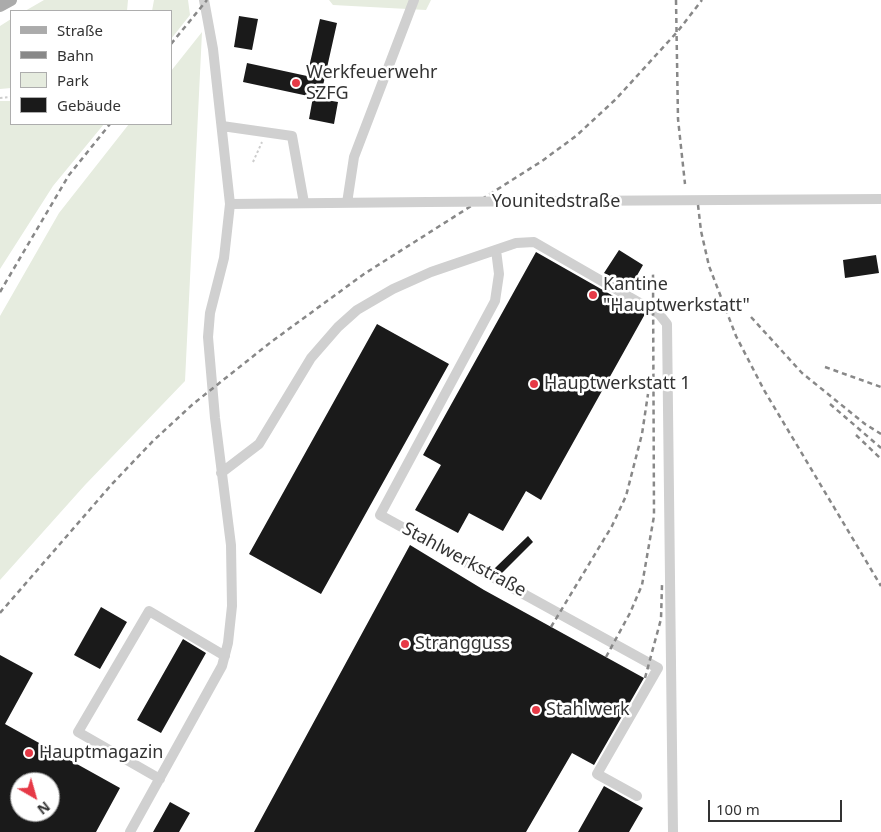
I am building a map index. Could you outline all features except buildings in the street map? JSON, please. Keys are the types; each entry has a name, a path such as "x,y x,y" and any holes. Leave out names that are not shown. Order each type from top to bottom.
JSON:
{"main road":[{"path":"0,6 11,0"}],"lane":[{"path":"130,832 214,681 225,656 228,643 233,575 208,338 210,312 224,258 230,204 213,49 204,0"},
{"path":"347,203 354,157 414,0"},
{"path":"222,126 292,136 304,203"},
{"name":"Younitedstraße","path":"230,204 881,199"},
{"path":"221,473 259,444 311,358 338,327 357,310 393,288 431,272 516,243 534,242 659,314 667,324 673,832"},
{"name":"Stahlwerkstraße","path":"496,250 499,274 495,301 380,515 658,668 597,774 638,796"},
{"path":"160,779 78,732 150,611 225,656"}],"path":[{"path":"253,162 266,133"}],"green space":[{"path":"44,0 128,0 127,10 27,10"},
{"path":"154,0 188,0 190,15 172,38 172,10 152,10"},
{"path":"329,0 431,0 426,10 333,5"},
{"path":"10,20 10,88 0,89 0,26"},
{"path":"202,32 185,381 85,485 0,580 0,316 59,213 128,125 172,125 172,70"},
{"path":"0,101 10,101 10,125 103,125 53,186 0,269"}],"railway":[{"path":"172,43 207,0"},
{"path":"676,0 678,119 685,184"},
{"path":"0,613 112,484 153,441 193,404 271,342 364,274 542,161 576,136 616,99 678,31 702,0"},
{"path":"0,292 69,175 109,125"},
{"path":"698,205 701,231 709,266 736,336 764,390 881,586"},
{"path":"606,657 630,613 642,585 654,516 653,273"},
{"path":"751,317 802,373 865,424 881,434"},
{"path":"825,367 881,387"},
{"path":"551,627 612,526 626,496 642,434 648,394"},
{"path":"830,404 881,448"},
{"path":"856,435 881,459"},
{"path":"645,678 661,619 662,585"}],"place":[{"name":"Werkfeuerwehr SZFG","path":"296,83"},
{"name":"Kantine \"Hauptwerkstatt\"","path":"593,295"},
{"name":"Hauptwerkstatt 1","path":"534,384"},
{"name":"Strangguss","path":"405,644"},
{"name":"Stahlwerk","path":"536,710"},
{"name":"Hauptmagazin","path":"29,753"}]}
